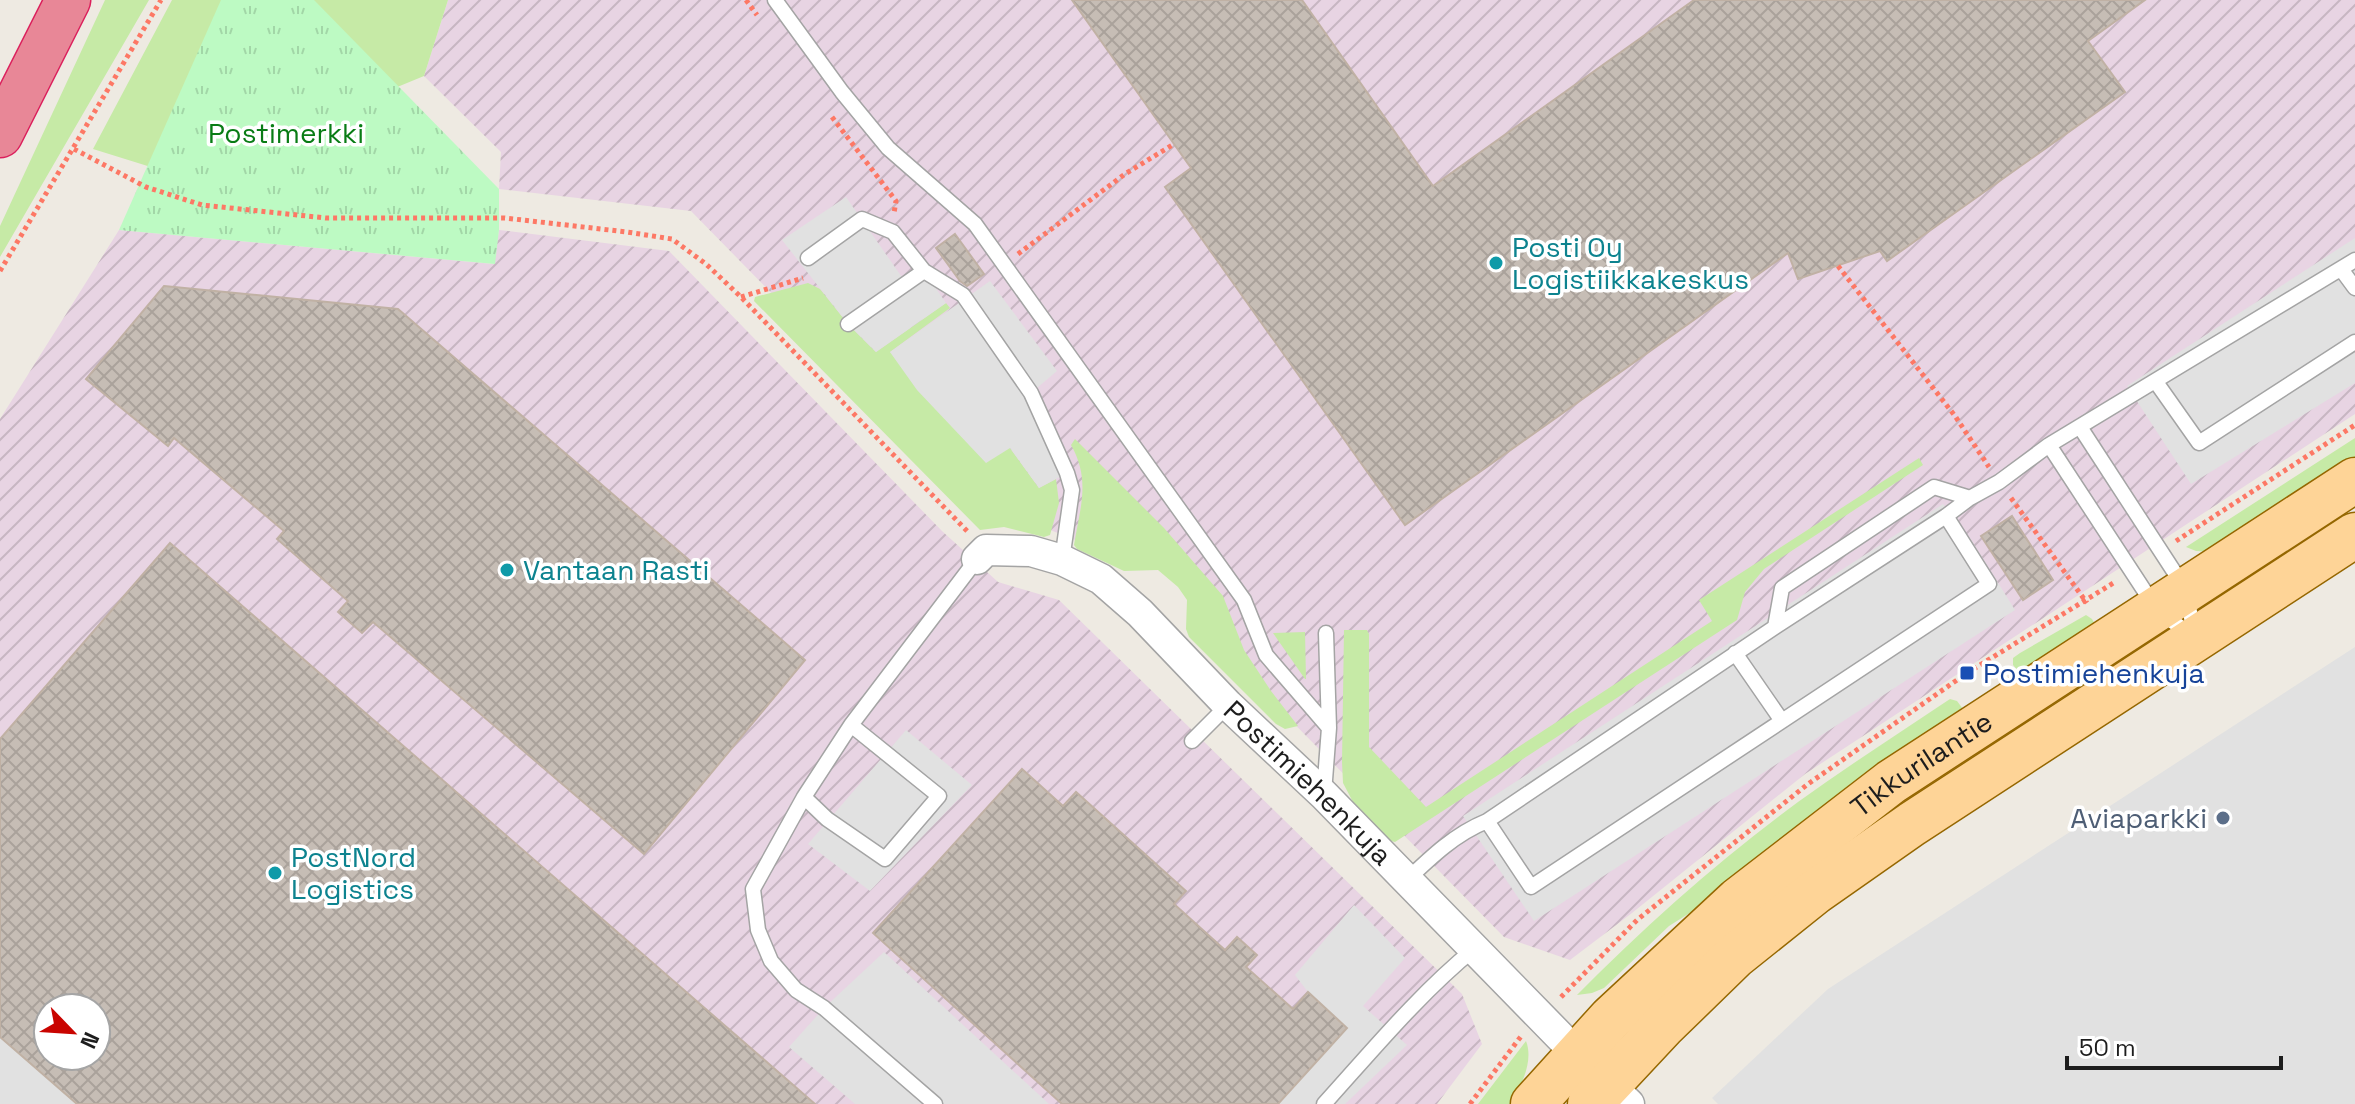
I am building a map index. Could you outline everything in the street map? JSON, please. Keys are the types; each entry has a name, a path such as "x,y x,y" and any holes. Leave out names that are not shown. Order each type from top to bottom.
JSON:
{"highway":[{"path":"0,135 68,0"}],"main road":[{"name":"Tikkurilantie","path":"1533,1104 1611,1018 1738,900 1879,791 2355,480"},
{"name":"Tikkurilantie","path":"1609,1097 1663,1026 1735,956 1815,892 1912,824 2355,535"}],"street":[{"name":"Postimiehenkuja","path":"977,559 986,550 1031,551 1062,560 1101,579 1140,613 1228,705 1324,795 1577,1054 1609,1097"}],"lane":[{"path":"775,0 842,92 888,148 975,224 1244,600 1266,655 1329,728"},
{"path":"808,258 862,219 893,232 924,271 963,295 1031,393 1067,473 1072,490 1062,560"},
{"path":"1407,880 1440,848 1487,821 1735,653 1999,482 2049,445 2355,260"},
{"path":"2341,269 2355,288"},
{"path":"848,324 924,271"},
{"path":"2156,382 2199,443 2355,342"},
{"path":"2080,427 2195,638"},
{"path":"2049,445 2172,600 2195,638"},
{"path":"1775,627 1782,588 1934,487 1970,498"},
{"path":"1487,821 1531,887 1989,584 1946,516"},
{"path":"935,1104 824,1008 796,990 771,961 758,930 753,889 804,797 851,725 977,559"},
{"path":"1324,795 1329,728 1326,633"},
{"path":"1735,653 1782,721"},
{"path":"1192,741 1228,705"},
{"path":"804,797 827,819 885,859 939,796 851,725"},
{"path":"1324,1104 1391,1030 1474,949"}],"path":[{"path":"0,271 161,0"},
{"path":"1022,251 1125,174 1174,144"},
{"path":"74,149 146,187 202,205 326,218 505,218 672,239 706,264 741,297 962,525"},
{"path":"741,297 803,279 808,258"},
{"path":"1838,266 1955,416 1966,435"}],"shaded area":[{"path":"448,0 2355,0 2355,414 1805,774 1570,960 1504,937 1199,627 1209,604 1163,559 1135,564 973,499 691,211 499,189 501,152 424,76"},
{"path":"846,197 906,283 924,271 946,303 876,352 848,324 782,240"},
{"path":"119,230 494,264 499,230 669,251 942,531 998,582 1059,600 1462,994 1482,1044 1437,1104 0,1104 0,419"},
{"path":"2355,238 2355,383 2191,484 2127,386"},
{"path":"990,281 1057,371 1031,393 1067,473 1039,488 1010,448 986,463 917,390 890,352"},
{"path":"1943,504 1970,538 2015,610 1534,921 1463,816"},
{"name":"Aviaparkki","path":"2355,647 2355,1104 1718,1104 1712,1098 1828,989"},
{"path":"906,730 972,785 870,891 808,844"},
{"path":"1354,905 1405,958 1363,1006 1407,1045 1345,1104 1278,1104 1347,1028 1308,992 1295,975"},
{"path":"884,952 1049,1104 855,1104 789,1047 824,1008"},
{"path":"0,1037 32,1065 32,1072 40,1072 77,1104 0,1104"}],"green space":[{"path":"105,0 149,0 0,257 0,226"},
{"path":"172,0 448,0 424,76 305,125 154,168 93,149"},
{"name":"Postimerkki","path":"221,0 314,0 499,189 495,264 119,230"},
{"path":"808,283 820,289 876,352 946,303 950,308 890,352 1010,448 1039,488 1056,479 1059,503 1050,535 1044,537 1004,527 980,530 754,301 755,297"},
{"path":"2355,438 2355,464 2217,552 2186,547"},
{"path":"1075,439 1164,528 1223,596 1244,650 1298,726 1285,729 1276,724 1189,637 1186,629 1187,600 1178,587 1158,570 1124,571 1077,549 1074,545 1082,482 1081,470 1071,445"},
{"path":"1919,458 1923,465 1764,569 1745,592 1737,620 1395,842 1353,802 1343,783 1344,630 1367,630 1369,634 1369,747 1426,807 1712,621 1699,600"},
{"path":"2086,615 2099,631 2019,672 2013,665 2013,658 2020,653"},
{"path":"1305,632 1306,679 1273,633"},
{"path":"1950,699 1957,701 1963,709 1715,897 1669,926 1604,988 1577,995 1656,918 1740,847 1817,789"},
{"path":"1526,1041 1527,1065 1510,1104 1478,1104"}],"building":[{"name":"Posti Oy Logistiikkakeskus","path":"1072,0 1302,0 1433,186 1694,0 2145,0 2088,41 2125,92 1887,261 1880,251 1798,279 1788,253 1405,525 1165,187 1191,168"},
{"path":"955,234 984,274 967,286 936,248"},
{"name":"Vantaan Rasti","path":"164,286 398,309 805,660 644,854 373,622 362,633 338,612 348,601 277,539 284,531 174,438 168,446 86,379"},
{"path":"2012,516 2053,580 2023,600 1981,536"},
{"name":"PostNord Logistics","path":"170,543 815,1104 77,1104 40,1072 112,1072 112,992 32,992 32,1065 0,1037 0,739"},
{"path":"1022,769 1063,806 1076,792 1186,891 1174,904 1225,950 1237,937 1257,955 1246,967 1293,1009 1308,992 1347,1028 1278,1104 1062,1104 873,933"}],"place":[{"name":"Posti Oy Logistiikkakeskus","path":"1496,263"},
{"name":"Vantaan Rasti","path":"507,570"},
{"name":"Postimiehenkuja","path":"1967,673"},
{"name":"Aviaparkki","path":"2223,818"},
{"name":"PostNord Logistics","path":"275,873"}]}
